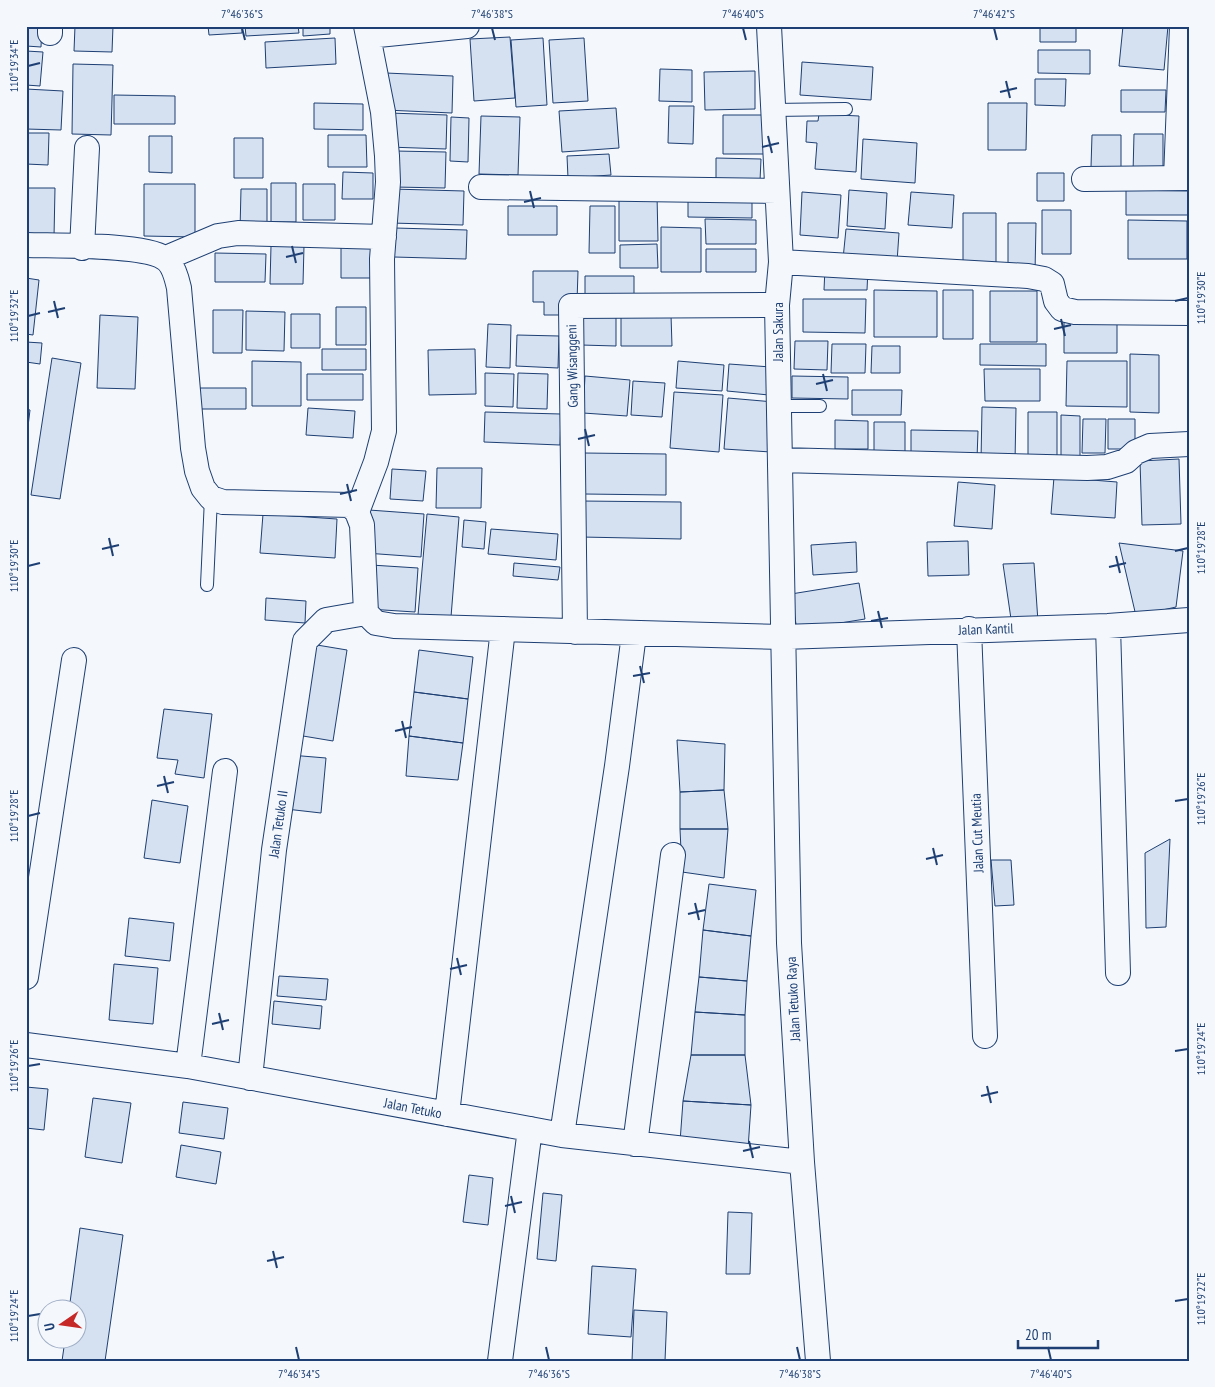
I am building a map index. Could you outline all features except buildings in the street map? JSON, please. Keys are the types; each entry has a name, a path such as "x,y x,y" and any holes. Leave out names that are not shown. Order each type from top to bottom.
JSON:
{"street":[{"path":"357,512 376,462 384,431 382,260 388,182 387,156 383,112 367,31 467,26"},
{"name":"Jalan Sakura","path":"769,26 781,262 777,305 783,637"},
{"path":"1084,179 1183,178 1182,26"},
{"path":"82,248 87,148"},
{"path":"481,187 776,191"},
{"path":"166,258 218,236 238,233 384,236"},
{"path":"26,245 143,250 166,258 176,275 179,288 193,448 200,480 211,498 223,502 350,505 357,512 362,525 366,613"},
{"path":"781,262 1028,276 1044,279 1052,284 1056,301 1062,310 1189,313"},
{"name":"Gang Wisanggeni","path":"575,632 571,306 777,305"},
{"path":"780,460 1087,468 1107,467 1126,461 1136,452 1150,446 1189,444"},
{"name":"Jalan Kantil","path":"366,613 376,624 394,626 783,637 969,629 1108,626 1189,620"},
{"name":"Jalan Tetuko II","path":"250,1078 274,850 305,641 326,620 366,613"},
{"path":"1108,626 1118,973"},
{"path":"447,1114 503,629"},
{"name":"Jalan Cut Meutia","path":"969,629 986,1036"},
{"path":"562,1136 634,634"},
{"name":"Jalan Tetuko Raya","path":"783,637 789,943 802,1162 818,1361"},
{"path":"26,977 74,660"},
{"path":"188,1066 225,771"},
{"path":"635,1144 673,855"},
{"name":"Jalan Tetuko","path":"26,1045 188,1066 562,1136 802,1162"},
{"path":"500,1361 530,1130"}],"lane":[{"path":"773,110 846,109"},
{"path":"779,406 820,406"},
{"path":"207,586 211,498"}]}
